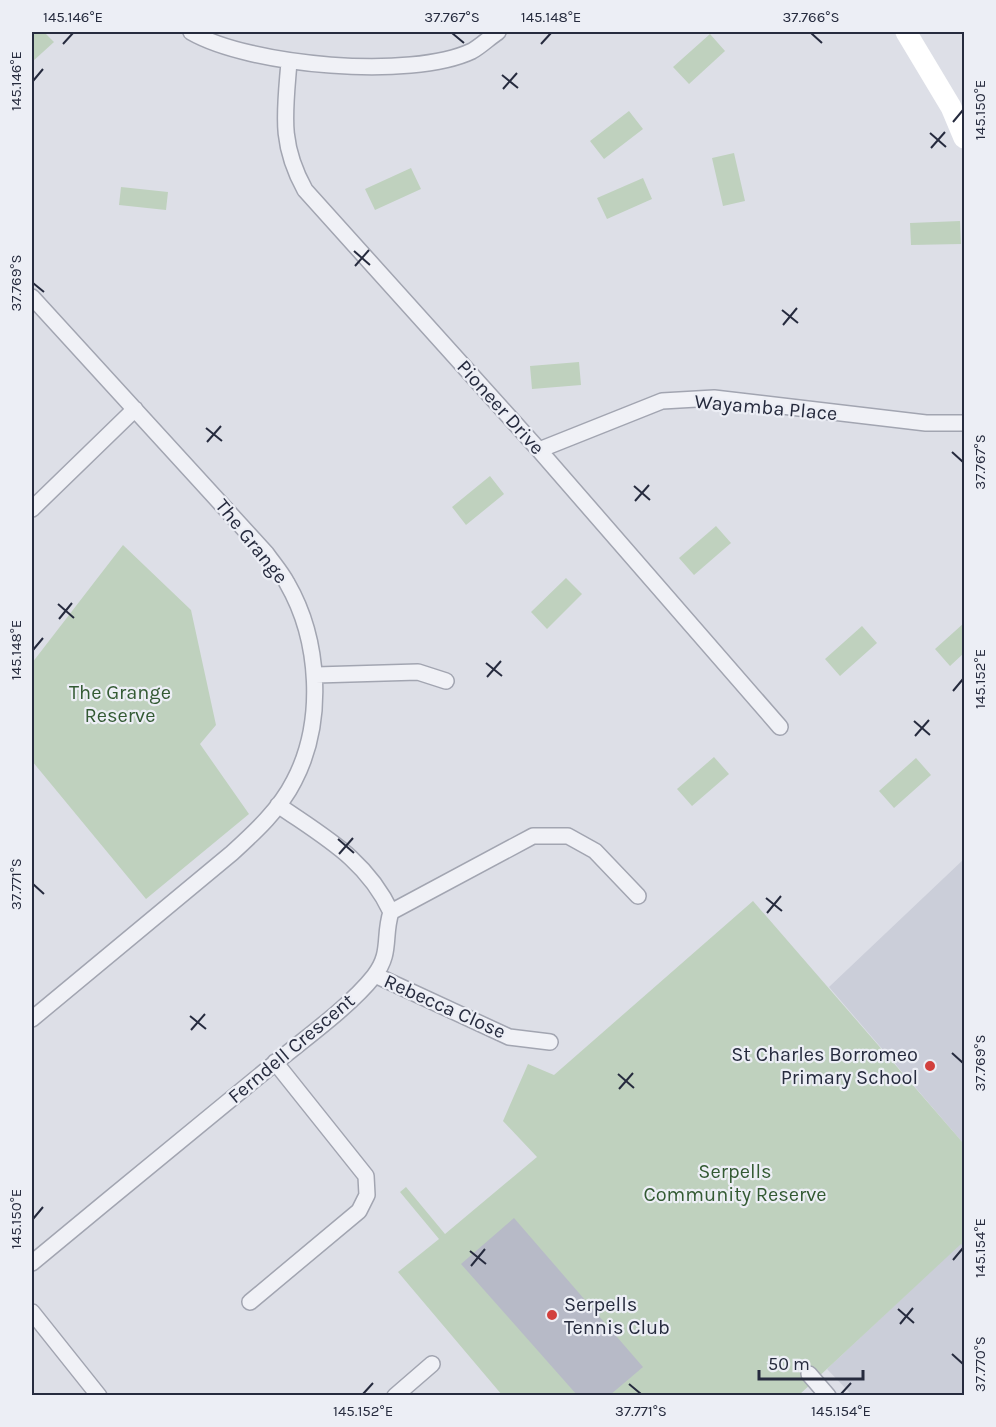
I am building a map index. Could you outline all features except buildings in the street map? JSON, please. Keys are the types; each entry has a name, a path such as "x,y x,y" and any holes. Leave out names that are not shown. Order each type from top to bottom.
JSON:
{"street":[{"path":"192,32 237,48 289,62 332,66 422,64 472,51 498,32"},
{"path":"906,32 951,107 964,138"},
{"name":"Pioneer Drive","path":"289,62 285,116 287,150 304,190 539,450 780,727"},
{"name":"The Grange","path":"32,297 242,525 288,584 302,616 316,675 313,721 305,753 294,781 278,805 240,846 32,1019"},
{"name":"Wayamba Place","path":"539,450 662,401 703,399 926,423 964,423"},
{"path":"32,509 135,409"},
{"path":"316,675 418,672 446,681"},
{"path":"278,805 358,863 370,875 391,912 533,836 568,836 594,851 638,896"},
{"name":"Ferndell Crescent","path":"32,1263 359,992 375,975 388,949 386,927 391,912"},
{"name":"Rebecca Close","path":"375,975 509,1037 550,1042"},
{"path":"250,1302 359,1211 367,1195 366,1176 361,1168 275,1062"},
{"path":"32,1312 99,1395"},
{"path":"395,1395 432,1364"},
{"path":"809,1374 828,1395"}],"shaded area":[{"name":"St Charles Borromeo Primary School","path":"964,859 964,1144 829,987"},
{"path":"961,1243 964,1247 964,1395 852,1395 827,1369"}],"green space":[{"path":"32,32 44,32 54,42 32,62"},
{"path":"710,34 725,51 689,84 673,67"},
{"path":"629,111 643,129 604,159 590,141"},
{"path":"734,153 745,201 723,206 712,158"},
{"path":"411,168 421,189 375,210 365,189"},
{"path":"643,178 652,199 607,219 597,198"},
{"path":"121,187 168,192 166,210 119,205"},
{"path":"960,221 961,244 911,245 910,223"},
{"path":"579,362 581,385 532,389 530,366"},
{"path":"490,476 504,494 466,525 452,507"},
{"path":"716,526 731,543 694,575 679,558"},
{"name":"The Grange Reserve","path":"123,545 191,610 216,725 200,744 249,814 146,899 32,761 32,663"},
{"path":"566,578 582,594 547,629 531,612"},
{"path":"964,623 964,653 950,666 935,649"},
{"path":"862,626 877,643 840,676 825,659"},
{"path":"714,757 729,774 692,806 677,789"},
{"path":"916,758 931,775 894,808 879,791"},
{"name":"Serpells Community Reserve","path":"753,901 964,1144 964,1247 961,1244 799,1395 502,1395 398,1272 439,1239 400,1192 406,1187 445,1234 537,1157 503,1121 528,1064 554,1075"}],"place":[{"name":"St Charles Borromeo Primary School","path":"930,1066"},
{"name":"Serpells Tennis Club","path":"552,1315"}]}
